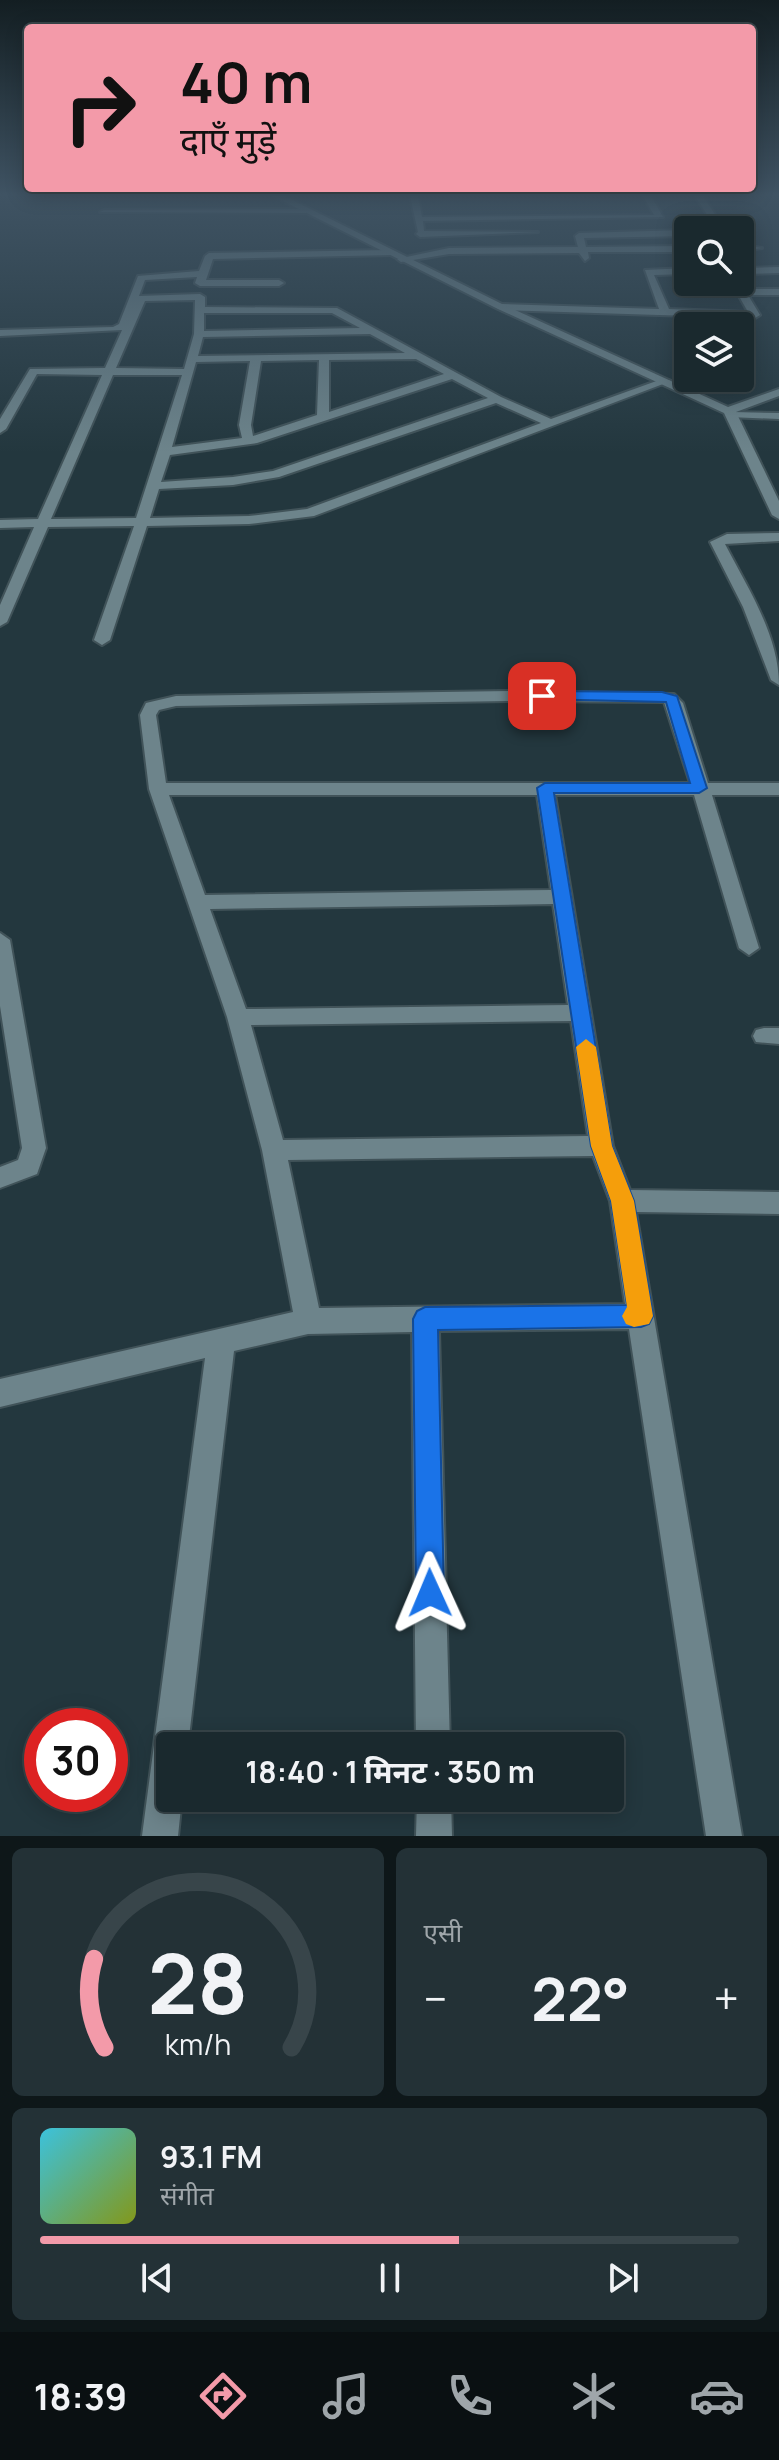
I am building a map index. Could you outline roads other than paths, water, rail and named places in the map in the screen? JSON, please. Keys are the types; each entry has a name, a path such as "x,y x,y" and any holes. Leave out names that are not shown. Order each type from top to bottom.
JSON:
{"street":[{"path":"0,333 115,330 123,326 140,282"},
{"path":"202,282 279,283"},
{"path":"448,282 731,413 779,416"},
{"path":"652,282 665,312"},
{"path":"754,292 779,292"},
{"path":"501,307 755,315 745,296"},
{"path":"0,622 141,298 200,297 199,334 185,372 165,452 102,640"},
{"path":"200,310 329,309 497,399 552,424"},
{"path":"199,334 373,331"},
{"path":"190,359 419,356"},
{"path":"248,441 245,425 256,358"},
{"path":"323,419 324,358"},
{"path":"0,429 31,373 185,372"},
{"path":"165,452 248,441 453,375"},
{"path":"0,524 249,520 309,513 666,381"},
{"path":"731,413 779,392"},
{"path":"154,486 233,481 275,474 497,399"},
{"path":"731,413 779,515"},
{"path":"779,537 727,538 717,542 750,607 779,680"},
{"path":"308,1321 274,1150 238,1017 158,789 148,715 152,706 161,703 515,696 662,696 672,700 749,948"},
{"path":"545,788 601,1146 622,1201 724,1836"},
{"path":"158,789 779,789"},
{"path":"196,902 560,897"},
{"path":"0,940 2,976 34,1148 28,1167 0,1178"},
{"path":"238,1017 581,1013"},
{"path":"274,1150 601,1146"},
{"path":"622,1201 779,1203"},
{"path":"1,1396 308,1321 641,1316"},
{"path":"425,1319 433,1732"},
{"path":"173,1732 221,1343"},
{"path":"160,1836 163,1812"},
{"path":"434,1812 434,1836"}]}
